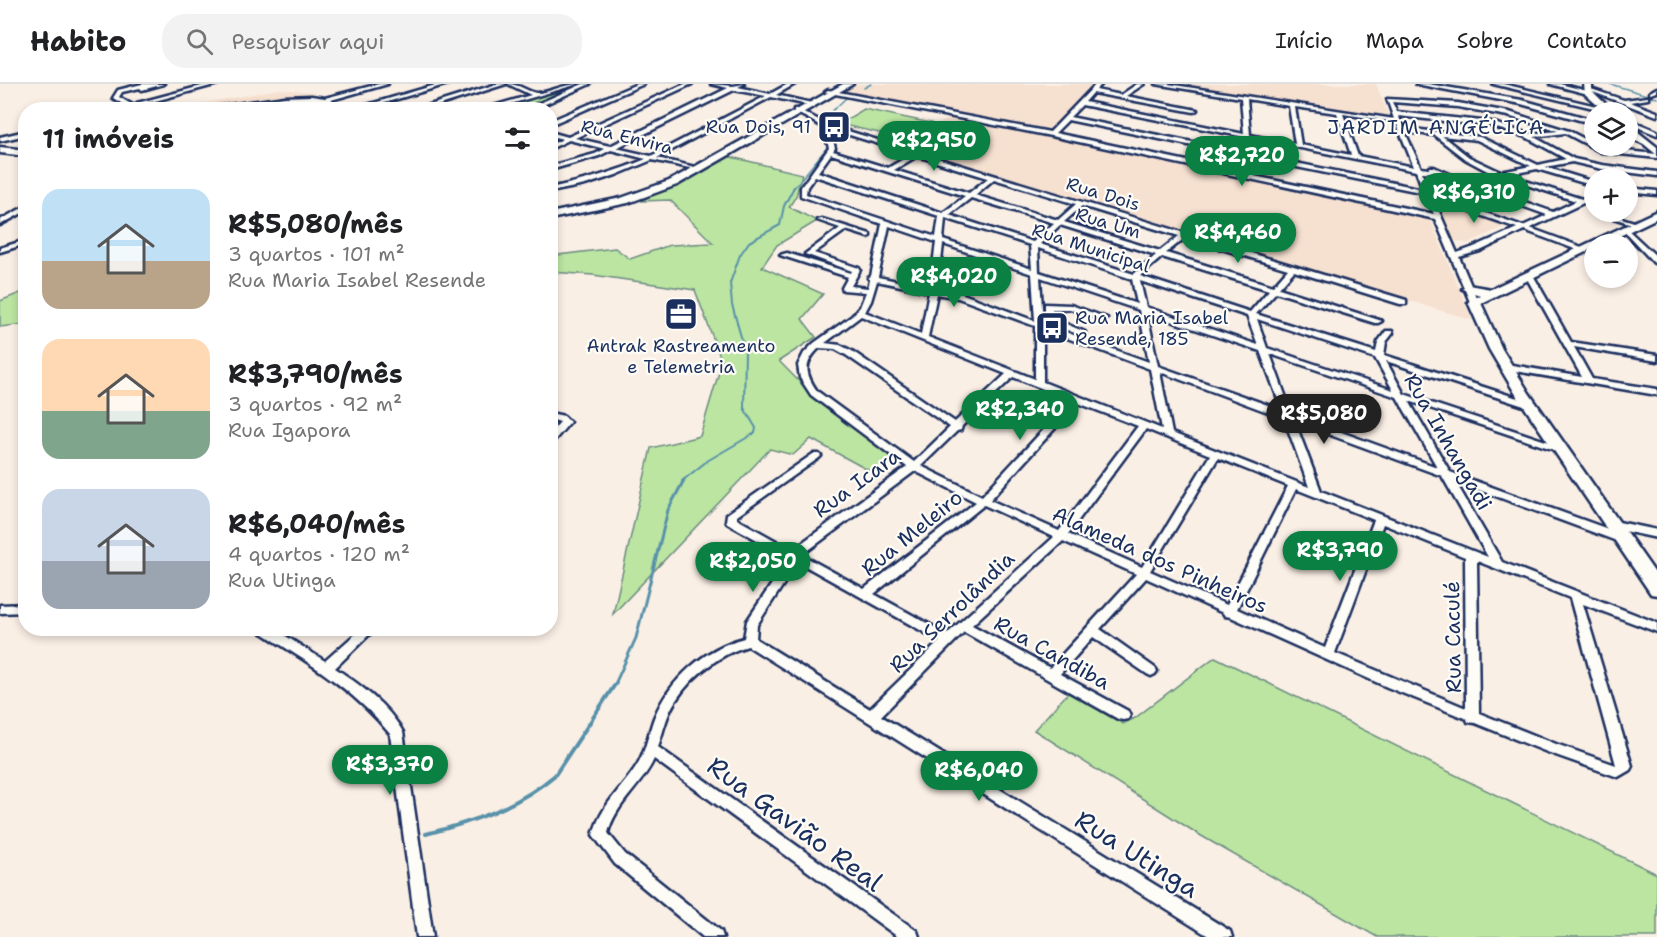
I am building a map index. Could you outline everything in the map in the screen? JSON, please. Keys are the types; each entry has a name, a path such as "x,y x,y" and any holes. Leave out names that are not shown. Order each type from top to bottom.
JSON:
{"street":[{"path":"123,91 148,84"},
{"path":"123,91 160,84"},
{"path":"152,102 215,84"},
{"path":"318,90 330,96 385,84"},
{"path":"381,102 445,84"},
{"path":"443,102 503,84"},
{"path":"511,84 534,93"},
{"path":"506,102 575,84"},
{"path":"545,102 587,84"},
{"path":"558,120 640,84"},
{"path":"558,144 689,84"},
{"path":"714,84 811,104"},
{"path":"558,166 587,158 741,84"},
{"path":"558,188 610,176 650,158 792,84"},
{"path":"558,212 634,198 673,183 842,84"},
{"path":"831,92 849,84"},
{"path":"1051,134 1099,84"},
{"path":"1121,97 1141,84"},
{"path":"1158,84 1398,121"},
{"path":"1490,95 1497,84 1582,103 1596,98 1619,100 1656,113"},
{"path":"1553,84 1596,98 1619,100 1646,98"},
{"path":"1421,85 1490,95 1561,111 1584,119"},
{"path":"1421,85 1428,102"},
{"path":"1142,101 1169,86"},
{"path":"1193,125 1199,90"},
{"path":"123,91 125,98 135,102"},
{"path":"121,102 119,101 123,91"},
{"path":"1092,91 1194,110"},
{"path":"831,92 1051,134 1438,217"},
{"path":"326,102 330,96"},
{"path":"1244,98 1251,177"},
{"path":"1655,584 1614,531 1530,405 1482,325 1389,100 1449,104 1533,120 1567,132 1603,151 1657,154"},
{"path":"1081,103 1419,170 1437,171"},
{"path":"1449,104 1463,135"},
{"path":"1292,105 1298,146"},
{"name":"Rua Dois","path":"798,111 826,126 1403,302"},
{"path":"1533,120 1561,111"},
{"path":"1339,112 1355,157"},
{"path":"1396,114 1491,124 1528,136 1572,160 1602,167 1657,174"},
{"path":"1067,118 1250,155 1430,196 1583,249"},
{"path":"826,126 833,144 830,152 802,191 803,195 1558,447"},
{"path":"1402,130 1463,135 1491,142 1537,167 1584,181"},
{"path":"1638,131 1654,132"},
{"path":"1528,136 1567,132"},
{"path":"1435,133 1456,152 1501,175 1584,205"},
{"path":"0,139 18,135"},
{"name":"Rua Envira","path":"558,136 695,169"},
{"path":"1638,137 1657,154"},
{"path":"0,150 18,152"},
{"name":"Rua Um","path":"830,152 1378,321"},
{"path":"889,170 916,154"},
{"path":"1414,158 1462,182 1552,214"},
{"path":"1462,182 1572,160"},
{"name":"Rua Municipal","path":"814,172 1530,405"},
{"path":"924,338 934,289 943,215 993,177"},
{"path":"1638,191 1657,193"},
{"path":"1454,256 1477,249 1584,201"},
{"path":"1039,383 1039,326 1034,245 1056,223 1081,204"},
{"path":"0,223 18,213"},
{"path":"1471,295 1492,293 1657,214"},
{"path":"820,220 868,236"},
{"path":"886,222 869,290 860,313 1576,598 1657,628"},
{"path":"1620,222 1631,227 1657,261"},
{"path":"845,228 809,254 854,269 856,272 846,288 869,290"},
{"path":"1167,435 1136,278 1137,273 1184,235"},
{"path":"1449,244 1477,249"},
{"path":"0,250 18,245"},
{"path":"9,248 18,250"},
{"path":"784,255 853,276"},
{"path":"1293,268 1272,288 1251,315 1317,494"},
{"path":"1529,275 1589,381"},
{"path":"872,278 934,289 1446,476 1614,531 1657,534"},
{"path":"1103,318 1071,306 1051,305 1047,307 1050,321 1112,346 1115,349 1111,352"},
{"name":"Alameda dos Pinheiros","path":"860,313 819,345 802,363 802,378 823,401 914,467 1060,537 1229,613 1473,718 1618,771 1625,766 1576,598"},
{"path":"1379,357 1382,342 1389,333"},
{"path":"1569,344 1657,358"},
{"path":"819,345 837,347 849,353 958,428"},
{"name":"Rua Inhangadi","path":"1379,357 1500,567"},
{"path":"1506,367 1657,392"},
{"name":"Rua Icara","path":"750,641 751,624 795,555 815,537 914,467 958,428 1012,373"},
{"name":"Rua Meleiro","path":"866,594 983,501 1077,398"},
{"path":"558,418 563,419 564,424 558,431"},
{"name":"Rua Serrolândia","path":"872,716 948,640 1060,537 1144,425"},
{"path":"1052,675 1143,574 1216,454"},
{"path":"816,456 732,514 731,521 948,640"},
{"path":"1229,613 1293,486"},
{"path":"1328,655 1379,520"},
{"name":"Rua Caculé","path":"1471,556 1473,718"},
{"path":"0,609 18,608"},
{"name":"Rua Candiba","path":"963,626 1123,715"},
{"path":"1092,630 1151,671"},
{"path":"276,636 370,700 396,732 425,937"},
{"path":"326,668 361,636"},
{"path":"715,937 620,859 600,835 603,823 612,807 642,770 652,750 665,707 680,687 727,648 750,641"},
{"name":"Rua Utinga","path":"750,641 1224,937"},
{"name":"Rua Gavião Real","path":"652,750 911,937"}],"shaded area":[{"path":"859,84 1094,84 1044,135 1429,217 1472,320 905,147 955,114 844,92"},
{"path":"1170,84 1376,84 1389,117"},
{"path":"278,89 314,92 323,100 321,102 211,102"},
{"path":"1441,203 1451,204 1508,225 1468,243 1459,242 1453,239 1439,205"}],"green space":[{"path":"566,87 577,87 536,102 514,102"},
{"path":"864,109 931,123 906,139 839,124"},
{"path":"727,156 802,174 796,196 789,207 817,221 777,245 762,267 823,294 802,319 816,337 779,361 822,405 896,458 877,475 811,439 793,455 770,449 613,614 651,448 700,436 722,362 695,290 593,275 558,272 558,255 615,248 630,259 670,245 713,243 670,200 641,201"},
{"path":"18,294 18,325 0,327 0,301"},
{"path":"1215,657 1657,874 1657,937 1377,937 1198,834 1034,730 1068,693 1123,724 1135,718"}],"waterway":[{"path":"864,88 871,84"},
{"path":"1610,84 1657,98"},
{"path":"823,120 846,98"},
{"path":"819,126 827,139"},
{"path":"793,189 829,145"},
{"path":"682,481 707,461 755,433 756,428 744,408 745,351 732,305 730,283 740,255 749,242 780,225 784,206 794,187"},
{"path":"615,684 636,638 668,510 684,480"},
{"path":"426,834 461,824 510,805 555,775 616,683"}],"place":[{"name":"Rua Dois, 91","path":"834,127"},
{"name":"Antrak Rastreamento e Telemetria","path":"681,314"},
{"name":"Rua Maria Isabel Resende, 185","path":"1052,328"}],"district":[{"name":"JARDIM ANGÉLICA","path":"1436,127"}]}
